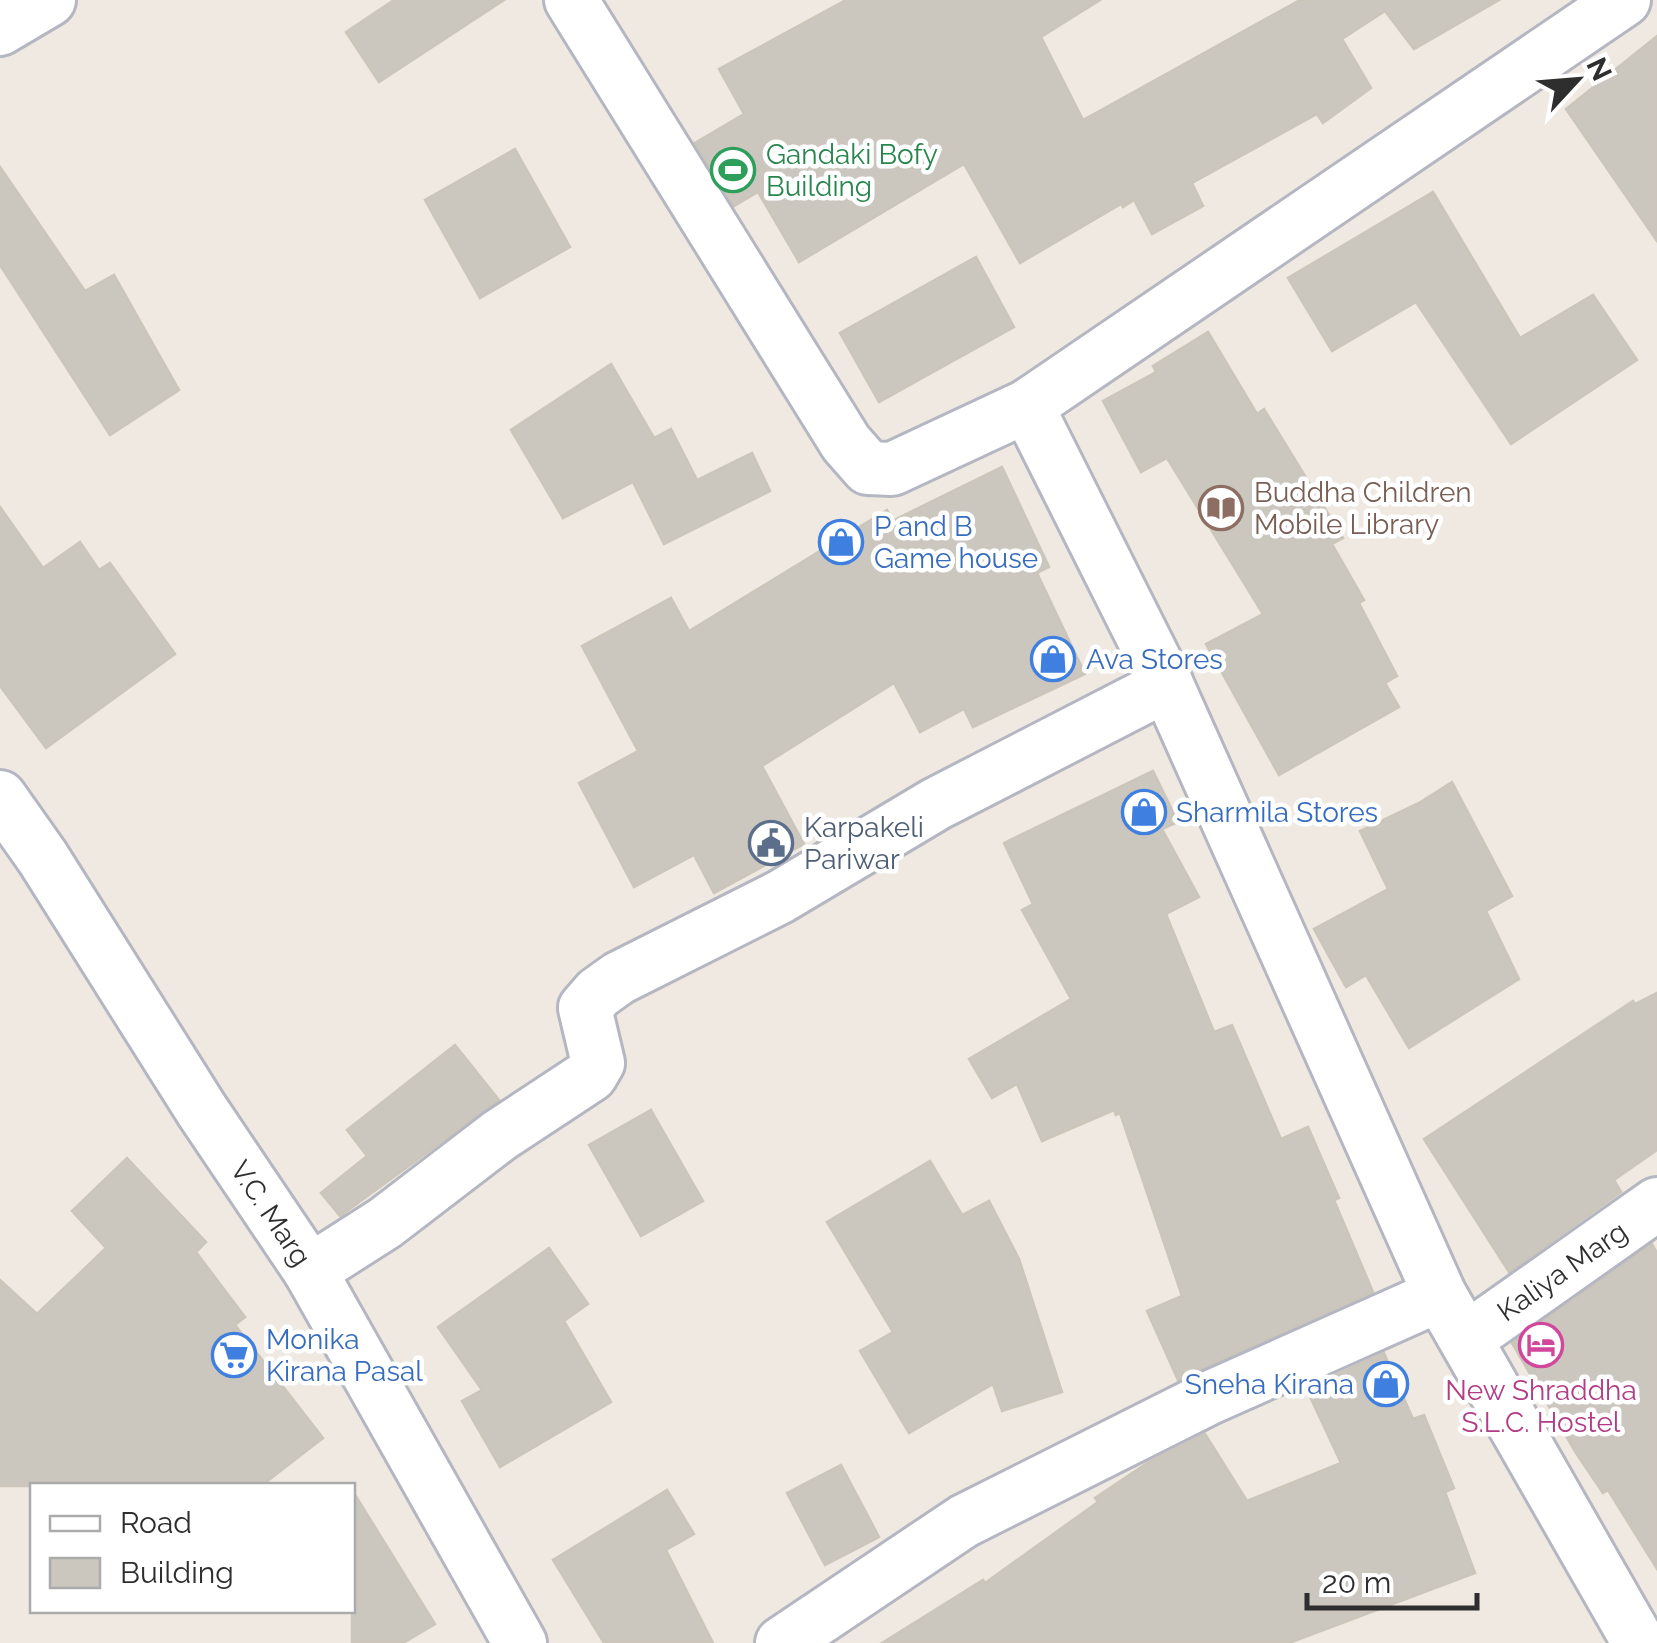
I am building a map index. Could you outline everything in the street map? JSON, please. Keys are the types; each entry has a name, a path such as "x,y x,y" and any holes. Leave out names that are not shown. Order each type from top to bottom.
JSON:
{"street":[{"path":"0,29 49,0"},
{"path":"571,0 846,444 868,468 892,469 1027,406 1624,0"},
{"path":"1027,406 1167,685 1440,1294 1639,1643"},
{"path":"310,1271 385,1223 500,1135 591,1075 598,1063 585,1008 619,978 780,897 936,804 1167,685"},
{"name":"V.C. Marg","path":"0,797 310,1271 520,1643"},
{"name":"Kaliya Marg","path":"1466,1339 1657,1204"},
{"path":"782,1643 964,1521 1209,1398 1440,1294"}],"building":[{"path":"394,0 504,0 379,82 346,32"},
{"path":"846,0 1100,0 1041,37 1083,120 1300,0 1499,0 1414,49 1385,11 1342,39 1371,88 1323,123 1317,114 1192,183 1203,206 1152,234 1134,200 1020,263 964,164 799,262 758,192 734,206 695,143 744,114 719,69"},
{"path":"1657,36 1657,241 1566,109"},
{"path":"515,149 570,247 480,298 425,200"},
{"path":"0,167 85,291 114,275 179,390 110,435 0,265"},
{"path":"1433,192 1520,338 1593,295 1637,360 1511,444 1416,302 1332,351 1288,278"},
{"path":"976,257 1014,327 879,402 840,333"},
{"path":"1208,332 1257,414 1264,409 1343,538 1332,544 1364,600 1359,603 1397,676 1385,683 1399,707 1279,775 1206,644 1263,614 1167,458 1141,472 1103,401 1156,372 1153,366"},
{"path":"611,364 654,438 671,429 697,480 752,453 770,491 664,544 633,482 563,518 511,430"},
{"path":"1002,467 1049,567 1037,573 1085,674 973,727 964,709 920,732 894,683 762,766 804,844 714,893 694,855 634,887 579,783 638,751 582,646 671,598 689,631 887,510 892,521"},
{"path":"0,507 43,568 80,542 99,570 110,563 175,654 46,748 0,686"},
{"path":"1153,771 1178,822 1162,829 1199,897 1166,914 1214,1032 1232,1025 1281,1139 1308,1127 1373,1292 1178,1380 1147,1311 1182,1296 1120,1113 1116,1115 1114,1110 1042,1141 1017,1084 992,1098 969,1059 1071,999 1022,910 1033,904 1004,843"},
{"path":"1452,782 1512,896 1486,911 1519,979 1409,1048 1366,975 1346,987 1314,929 1388,889 1360,831 1419,803"},
{"path":"1657,993 1657,1150 1614,1180 1621,1192 1509,1272 1424,1139 1633,1001 1635,1004"},
{"path":"455,1045 499,1100 340,1216 321,1193 367,1156 347,1130"},
{"path":"651,1110 703,1201 641,1236 589,1145"},
{"path":"127,1158 206,1242 196,1252 245,1317 235,1325 323,1438 265,1483 0,1486 0,1280 37,1314 106,1248 72,1211"},
{"path":"930,1161 962,1215 989,1201 1019,1259 1062,1392 1002,1411 993,1384 909,1433 860,1351 893,1332 827,1222"},
{"path":"1652,1244 1657,1253 1657,1569 1608,1490 1603,1493 1576,1453 1512,1343"},
{"path":"549,1248 588,1304 564,1321 611,1402 500,1467 462,1401 482,1390 438,1327"},
{"path":"1384,1353 1413,1419 1424,1415 1454,1488 1445,1492 1475,1573 1289,1643 882,1643 983,1580 985,1583 1147,1463 1205,1434 1247,1501 1341,1463 1306,1388"},
{"path":"841,1465 879,1537 825,1565 787,1493"},
{"path":"667,1490 694,1534 666,1550 713,1643 604,1643 553,1560"},
{"path":"355,1495 435,1624 403,1643 352,1643"}],"place":[{"name":"Gandaki Bofy Building","path":"733,170"},
{"name":"Buddha Children Mobile Library","path":"1221,508"},
{"name":"P and B Game house","path":"841,542"},
{"name":"Ava Stores","path":"1053,659"},
{"name":"Sharmila Stores","path":"1144,812"},
{"name":"Karpakeli Pariwar","path":"771,843"},
{"name":"New Shraddha S.L.C. Hostel","path":"1541,1345"},
{"name":"Monika Kirana Pasal","path":"234,1355"},
{"name":"Sneha Kirana","path":"1386,1384"}]}
